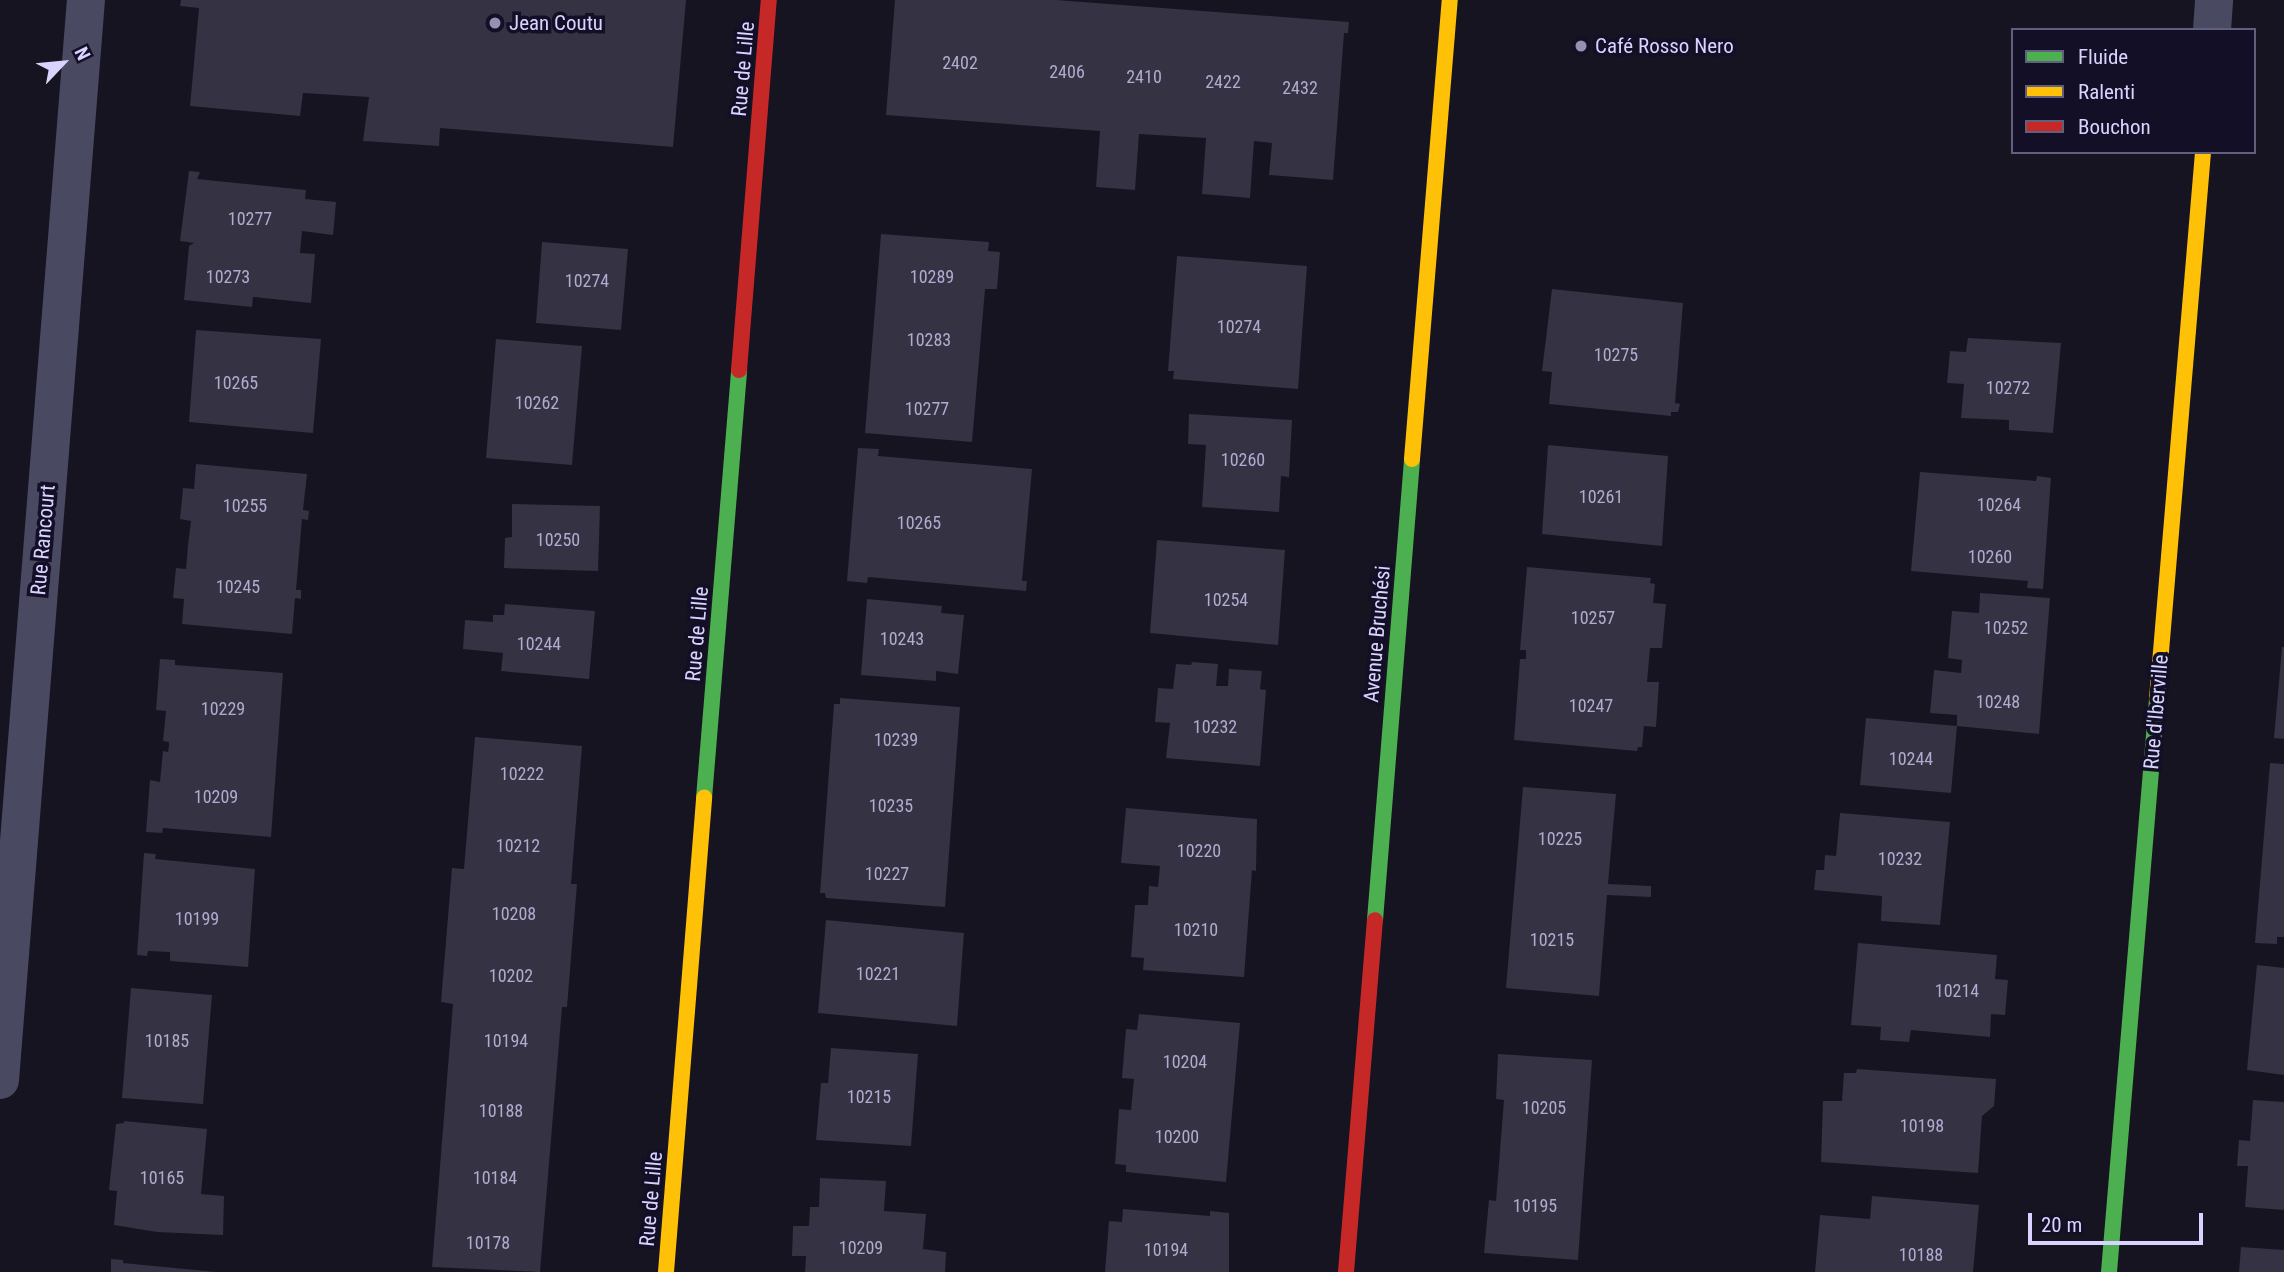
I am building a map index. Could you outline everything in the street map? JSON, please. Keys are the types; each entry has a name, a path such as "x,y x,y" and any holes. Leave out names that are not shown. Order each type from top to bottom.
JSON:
{"street":[{"name":"Rue Rancourt","path":"0,1080 86,0"},
{"name":"Rue de Lille","path":"666,1272 769,0"},
{"name":"Avenue Bruchési","path":"1346,1272 1450,0"},
{"path":"2212,28 2214,0"},
{"name":"Rue d'Iberville","path":"2109,1272 2203,154"}],"building":[{"path":"181,0 686,0 673,147 440,128 439,146 363,141 369,97 303,93 300,116 190,106 199,8 180,6"},
{"path":"895,0 1056,0 1349,22 1348,33 1344,33 1333,180 1269,175 1272,143 1254,141 1250,198 1202,194 1206,138 1139,134 1135,190 1096,187 1100,131 886,115"},
{"path":"189,171 200,172 197,179 306,190 305,199 336,202 333,235 302,231 300,253 315,254 311,303 253,297 252,307 184,300 189,246 194,243 180,241"},
{"path":"881,234 989,242 988,251 1000,252 997,289 985,289 972,442 865,433"},
{"path":"542,242 628,249 621,330 536,323"},
{"path":"1177,256 1307,266 1298,389 1173,379 1174,371 1168,371"},
{"path":"1552,289 1683,303 1675,403 1680,404 1678,412 1671,412 1671,416 1549,404 1552,372 1542,371"},
{"path":"196,330 321,339 313,433 189,422"},
{"path":"1968,338 2061,343 2053,433 2009,430 2009,420 1961,418 1964,384 1947,383 1950,351 1966,352"},
{"path":"496,339 582,346 572,465 486,458"},
{"path":"1189,414 1292,420 1289,477 1281,476 1279,512 1202,507 1206,445 1188,444"},
{"path":"1548,445 1668,456 1662,546 1542,534"},
{"path":"858,448 879,449 878,456 1032,469 1022,581 1027,581 1026,591 868,577 867,583 847,581"},
{"path":"196,464 307,474 303,510 309,511 308,520 302,519 296,590 301,590 301,599 295,598 292,634 182,624 184,599 173,598 176,568 186,569 191,521 180,519 183,488 194,489"},
{"path":"1920,472 2036,481 2037,476 2051,478 2043,589 2027,588 2028,581 1911,571"},
{"path":"512,504 600,506 598,571 504,568 505,538 512,537"},
{"path":"1157,540 1285,550 1278,645 1150,633"},
{"path":"1527,567 1651,578 1650,583 1655,584 1653,603 1666,604 1662,648 1650,648 1647,682 1659,682 1656,727 1644,726 1642,747 1638,747 1637,751 1514,740 1520,659 1526,659 1526,650 1520,650"},
{"path":"1980,593 2050,598 2039,734 1957,726 1957,715 1930,713 1934,670 1961,673 1962,660 1948,658 1952,611 1979,613"},
{"path":"867,599 942,606 941,613 964,615 958,674 936,671 936,681 861,675"},
{"path":"505,604 595,611 589,679 501,671 503,653 463,649 465,620 493,622 493,615 504,615"},
{"path":"2284,647 2284,739 2274,738"},
{"path":"160,659 175,660 175,665 283,673 271,837 163,828 162,833 146,832 150,780 160,782 163,751 168,752 169,746 169,742 163,741 166,711 156,710"},
{"path":"1192,662 1218,664 1216,686 1228,686 1229,669 1262,671 1260,689 1266,690 1260,766 1166,758 1170,723 1155,722 1158,688 1173,689 1176,664 1191,665"},
{"path":"840,698 960,707 945,907 826,898 825,893 820,893 834,704 840,704"},
{"path":"1866,718 1957,726 1951,793 1860,785"},
{"path":"475,737 582,746 571,884 577,884 567,1007 562,1007 540,1272 432,1267 453,1004 441,1002 452,868 464,869"},
{"path":"2270,763 2284,764 2284,937 2277,937 2277,944 2255,943"},
{"path":"1523,787 1616,794 1608,884 1651,886 1651,897 1607,895 1599,996 1506,988"},
{"path":"1126,808 1257,819 1256,871 1252,870 1244,977 1143,970 1144,958 1131,957 1135,905 1148,905 1149,886 1158,887 1160,866 1121,863"},
{"path":"1840,813 1950,822 1940,925 1881,921 1882,896 1814,890 1816,870 1824,870 1825,855 1836,856"},
{"path":"144,853 156,854 155,859 255,869 248,967 170,961 170,952 148,951 147,956 137,955"},
{"path":"826,920 964,933 957,1026 818,1013"},
{"path":"1858,943 1997,955 1995,979 2008,980 2005,1015 1991,1014 1990,1037 1911,1030 1909,1042 1880,1040 1881,1027 1851,1025"},
{"path":"2257,965 2284,968 2284,1075 2247,1070"},
{"path":"131,988 212,995 203,1104 122,1098"},
{"path":"1139,1014 1240,1023 1226,1182 1126,1172 1126,1165 1115,1164 1119,1109 1131,1110 1134,1079 1122,1078 1126,1029 1137,1030"},
{"path":"831,1048 918,1054 911,1146 816,1140 821,1083 828,1083"},
{"path":"1498,1054 1592,1060 1578,1260 1484,1253 1489,1200 1496,1201 1504,1100 1496,1099"},
{"path":"1857,1069 1996,1079 1994,1106 1982,1116 1978,1173 1821,1162 1823,1101 1842,1101 1844,1073 1856,1073"},
{"path":"2253,1100 2284,1102 2284,1210 2245,1207 2248,1166 2237,1166 2239,1140 2250,1141"},
{"path":"124,1121 207,1129 201,1194 224,1196 223,1235 157,1232 114,1225 117,1191 109,1190 116,1124"},
{"path":"820,1178 886,1181 884,1211 926,1214 923,1249 946,1252 945,1272 805,1272 806,1256 792,1256 793,1226 809,1226 810,1207 819,1207"},
{"path":"1872,1196 1979,1205 1973,1272 1815,1272 1820,1215 1870,1219"},
{"path":"1123,1209 1210,1216 1210,1211 1229,1213 1229,1272 1105,1272 1109,1221 1122,1222"},
{"path":"2241,1247 2284,1250 2284,1272 2239,1272"},
{"path":"111,1259 123,1260 123,1263 216,1272 111,1272"}],"traffic: fast":[{"path":"704,798 739,370"},
{"path":"1375,920 1412,459"},
{"path":"2109,1272 2157,699"}],"traffic: slow":[{"path":"1412,459 1450,0"},
{"path":"2157,699 2203,154"},
{"path":"666,1272 704,798"}],"traffic: jam":[{"path":"739,370 769,0"},
{"path":"1346,1272 1375,920"}],"place":[{"name":"Jean Coutu","path":"495,23"},
{"name":"Café Rosso Nero","path":"1581,46"}]}
